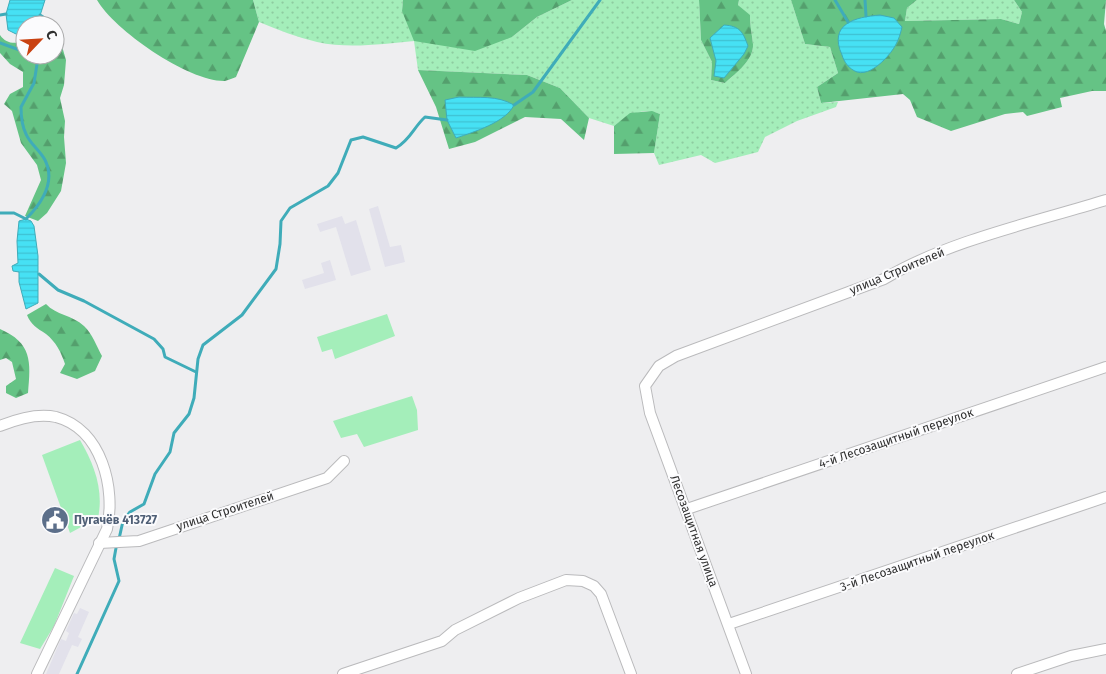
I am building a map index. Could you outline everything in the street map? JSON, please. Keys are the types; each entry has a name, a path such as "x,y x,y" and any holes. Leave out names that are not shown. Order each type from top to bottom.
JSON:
{"street":[{"name":"улица Строителей","path":"645,386 659,366 695,348 884,279 906,266 947,249 1106,200"},
{"name":"4-й Лесозащитный переулок","path":"686,509 1106,367"},
{"name":"Лесозащитная улица","path":"645,386 650,413 746,674"},
{"path":"0,426 35,416 57,417 76,427 91,441 102,462 110,487 111,512 107,529 37,674"},
{"name":"улица Строителей","path":"99,543 139,541 327,478 344,461"},
{"name":"3-й Лесозащитный переулок","path":"729,624 1106,498"},
{"path":"343,674 442,641 455,630 519,598 566,580 583,581 594,586 601,594 631,674"},
{"path":"1017,674 1071,656 1106,649"}],"shaded area":[{"path":"378,206 390,247 401,245 405,262 385,267 369,209"},
{"path":"342,216 345,224 356,220 371,270 351,276 336,227 320,232 317,224"},
{"path":"330,260 336,280 305,289 302,280 324,273 321,263"},
{"path":"80,608 89,612 78,637 82,639 78,647 72,645 59,674 46,674 61,639 66,641 69,633 66,631 74,613 77,614"}],"green space":[{"path":"97,0 253,0 259,22 236,77 225,81 210,79 173,64 135,39 106,12"},
{"path":"253,0 403,0 402,11 512,37 537,17 572,0 699,0 701,40 712,62 711,80 725,83 744,66 753,50 750,16 738,5 739,0 791,0 805,44 830,47 838,73 817,87 821,103 838,102 836,107 797,121 765,137 758,152 715,163 701,155 659,165 654,153 660,114 647,111 636,113 614,126 589,118 560,88 527,75 418,70 414,41 341,45 317,42 288,33 259,22"},
{"path":"403,0 572,0 537,17 512,37 475,51 414,41 402,11"},
{"path":"699,0 739,0 738,5 750,15 753,50 744,66 725,83 711,80 712,62 701,40"},
{"path":"791,0 917,0 907,8 905,21 1001,19 1019,24 1022,12 1014,0 1106,0 1104,24 1106,31 1106,91 1092,91 1060,98 1062,107 1027,116 1023,112 1005,114 951,131 917,117 910,100 903,94 821,103 817,87 838,73 830,47 805,44"},
{"path":"917,0 1014,0 1022,12 1019,24 1001,19 905,21 907,8"},
{"path":"0,35 11,43 15,43 15,65 65,65 65,57 66,60 64,85 60,98 65,121 66,163 61,191 47,213 38,221 25,216 41,180 37,165 21,143 12,111 4,104 10,94 23,87 23,72 10,64 0,53"},
{"path":"418,70 527,75 560,88 589,118 584,140 561,119 525,117 475,142 449,149 436,107"},
{"path":"652,111 660,114 654,153 614,154 614,126 630,113"},
{"path":"46,304 54,311 79,322 89,332 102,356 95,371 77,379 60,373 65,364 62,355 53,340 32,324 27,315"},
{"path":"387,314 395,336 335,359 332,349 322,352 317,337"},
{"path":"0,329 18,340 24,347 29,362 28,393 16,398 6,393 6,386 16,379 12,362 6,358 0,360"},
{"path":"412,396 417,410 418,430 364,447 357,434 341,438 333,421"},
{"path":"80,440 90,458 99,487 100,508 98,518 70,533 42,455"},
{"path":"55,568 74,576 54,626 40,649 20,643"}],"water":[{"path":"10,0 45,0 40,15 15,15 15,34 8,30 6,14"},
{"path":"880,15 894,18 902,27 898,41 891,53 871,70 860,73 854,71 844,60 839,44 841,29 853,20"},
{"path":"724,25 737,28 748,46 744,54 724,78 714,76 716,61 710,38"},
{"path":"459,97 494,98 514,105 510,111 497,121 456,138 447,120 445,100"},
{"path":"26,219 31,221 34,226 38,256 38,303 26,309 19,282 19,272 13,271 12,266 18,263 17,241 19,221"}],"waterway":[{"path":"514,105 533,92 600,0"},
{"path":"835,0 848,22"},
{"path":"865,0 866,16"},
{"path":"0,15 6,14"},
{"path":"0,43 15,48"},
{"path":"0,213 14,213 26,219 42,199 48,184 49,176 45,160 28,138 21,114 21,107 34,83 37,65"},
{"path":"119,539 123,521 130,512 144,504 155,474 170,452 174,433 189,414 194,398 198,359 203,345 242,315 276,269 281,221 290,208 328,186 338,173 351,140 363,137 396,148 405,141 425,117 447,120"},
{"path":"39,274 58,290 84,301 154,339 163,349 165,357 196,372"},
{"path":"77,674 119,581 114,559 116,548"}],"place":[{"name":"Пугачёв 413727","path":"55,520"}]}
